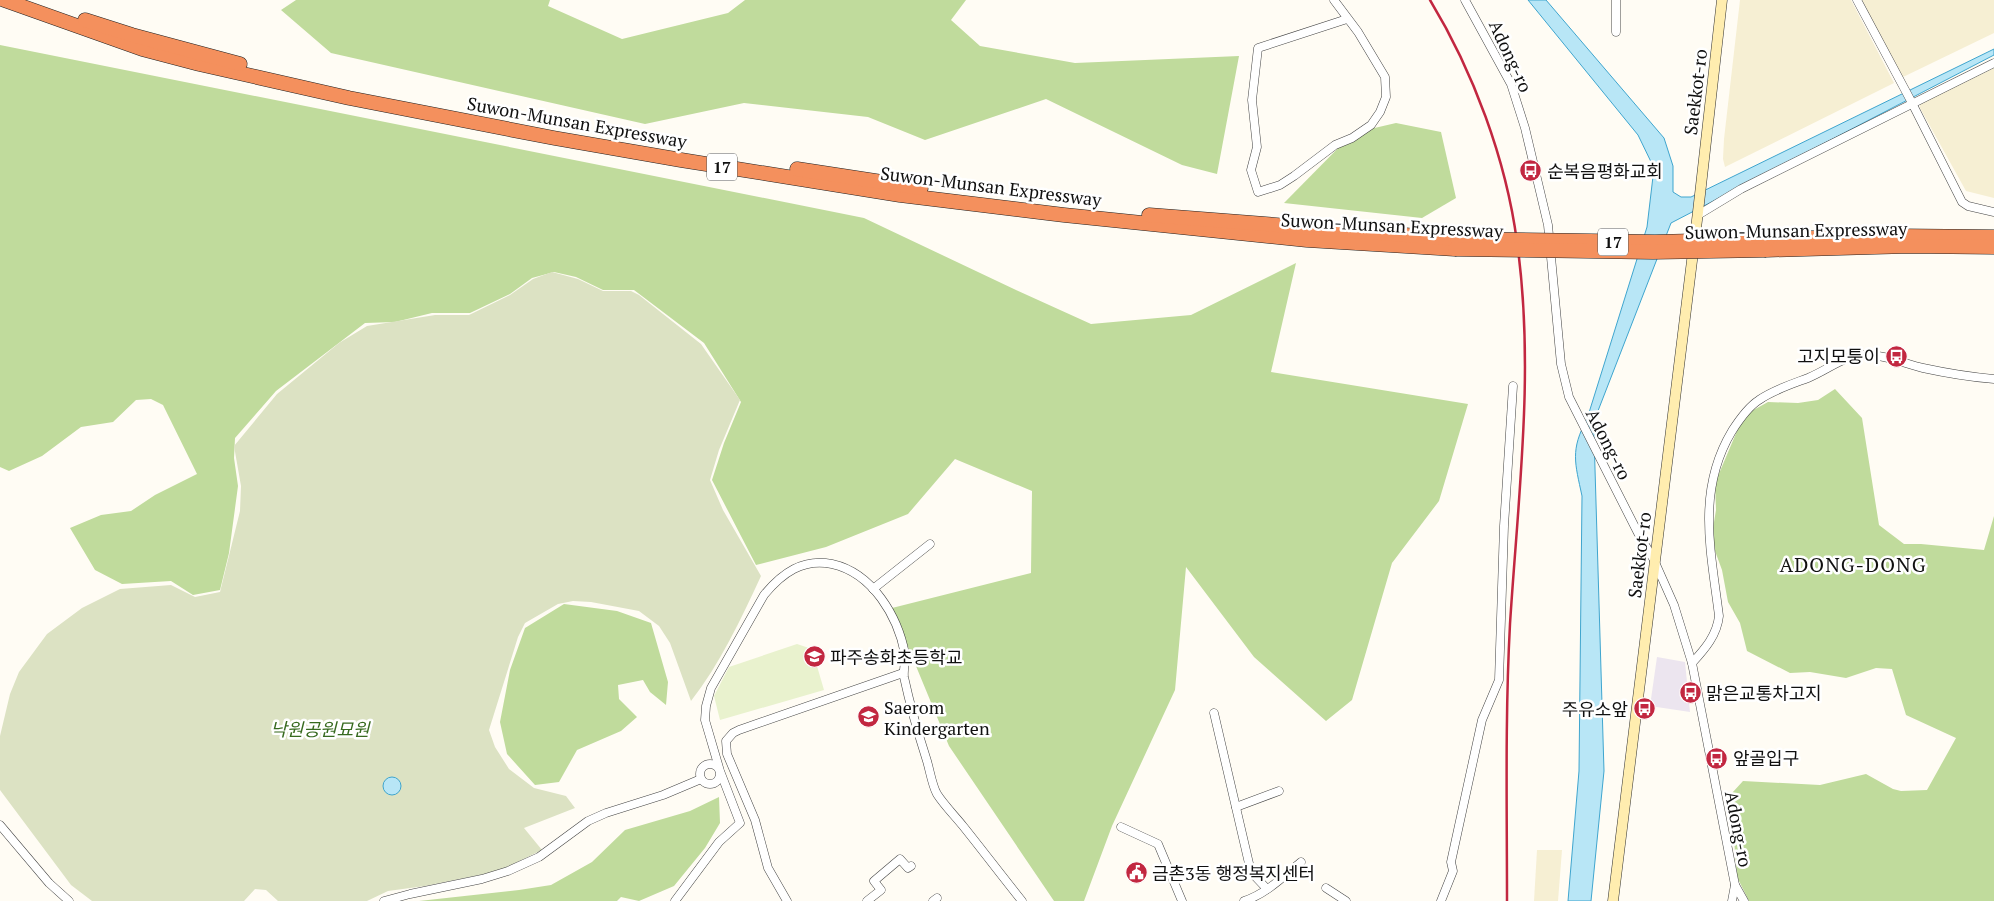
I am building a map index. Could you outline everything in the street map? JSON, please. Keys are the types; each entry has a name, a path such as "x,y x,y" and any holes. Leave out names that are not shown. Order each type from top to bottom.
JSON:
{"highway":[{"name":"Suwon-Munsan Expressway","path":"4,0 133,46 199,64 359,100 554,138 890,194 1298,240 1456,244 1655,242 1994,247"},
{"name":"Suwon-Munsan Expressway","path":"28,0 132,35 254,68 460,111 692,154 969,195 1129,213 1456,244"},
{"name":"Suwon-Munsan Expressway","path":"1767,244 1898,236 1994,237"}],"street":[{"path":"1334,0 1358,32 1385,77 1386,97 1380,112 1371,125 1352,138 1335,145 1280,185 1258,192 1251,170 1257,147 1252,100 1258,48 1347,19"},
{"name":"Adong-ro","path":"1465,0 1510,84 1525,128 1548,225 1561,364 1569,397 1580,422 1654,560 1674,604 1692,663 1734,885 1732,901"},
{"path":"1616,0 1616,32"},
{"name":"Saekkot-ro","path":"1613,901 1698,214 1722,0"},
{"path":"1857,0 1912,102 1962,202 1968,206 1994,212"},
{"path":"1698,214 1741,189 1912,102 1994,63"},
{"path":"1692,663 1706,648 1718,626 1719,616 1709,529 1711,481 1717,460 1732,430 1748,410 1759,400 1852,356 1871,355 1952,374 1994,379"},
{"path":"1441,901 1453,871 1451,862 1482,720 1498,680 1504,526 1513,386"},
{"path":"873,589 930,544"},
{"path":"740,823 720,771 705,720 710,688 764,594 775,581 793,569 814,562 834,564 848,569 873,589 892,615 900,633 905,657 903,674 913,717 936,793 1022,901"},
{"path":"787,901 768,868 754,820 727,754 726,741 733,732 903,674"},
{"path":"1214,713 1251,872 1266,889"},
{"path":"713,764 720,771 720,778 714,784 707,784 701,779 701,769 706,765 713,764"},
{"path":"384,901 503,873 539,857 588,822 606,813 663,795 701,779"},
{"path":"1236,807 1280,791"},
{"path":"675,901 719,842 740,823 754,820"},
{"path":"0,825 49,883 69,901"},
{"path":"1121,827 1158,844 1182,901"},
{"path":"867,901 881,890 874,881 900,859 908,868 911,866"},
{"path":"1244,901 1253,898 1301,862"},
{"path":"1734,885 1744,901"},
{"path":"1326,888 1346,901"}],"shaded area":[{"path":"1740,0 1851,0 1894,83 1725,167 1723,159 1724,139"},
{"path":"1862,0 1994,0 1994,33 1901,78"},
{"path":"1994,68 1994,198 1966,191 1920,108 1920,104"},
{"path":"1657,657 1685,662 1690,712 1650,706"},
{"path":"1537,850 1562,850 1558,901 1534,901"}],"green space":[{"path":"296,0 550,0 548,6 622,39 728,13 745,0 966,0 951,20 980,46 1075,63 1239,56 1217,174 1182,165 1046,99 925,140 868,117 744,103 645,124 331,53 281,10"},
{"path":"0,45 864,218 1091,324 1191,315 1296,263 1271,372 1468,404 1439,501 1392,563 1352,700 1326,721 1254,657 1186,567 1175,690 1112,826 1084,901 1054,901 949,746 892,608 1031,573 1032,491 955,459 908,514 826,547 756,565 712,480 724,443 741,402 704,343 634,290 603,290 576,277 554,272 532,278 510,294 470,313 432,313 395,322 365,323 276,391 235,438 234,458 238,486 229,553 220,590 193,595 171,581 122,584 95,570 70,528 101,515 131,511 155,495 197,474 163,405 151,399 136,400 113,422 81,427 42,456 9,471 0,467"},
{"path":"1396,123 1441,132 1456,198 1422,218 1284,203 1353,133"},
{"name":"낙원공원묘원","path":"552,272 578,279 603,291 631,291 639,295 701,344 740,400 719,450 710,480 723,510 761,576 729,641 702,687 691,701 670,643 659,626 639,611 591,602 573,601 558,604 525,623 518,637 489,730 495,747 509,769 534,788 566,796 575,808 524,828 542,850 499,871 425,886 388,891 367,901 278,901 266,890 255,889 244,901 92,901 71,885 0,790 0,736 10,694 19,672 47,634 82,608 120,589 171,585 195,597 220,592 240,511 241,486 234,446 277,394 339,343 367,326 435,315 469,315 510,295 533,279"},
{"path":"1835,389 1862,418 1879,525 1904,544 1984,550 1994,516 1994,901 1749,901 1737,877 1732,793 1743,781 1820,785 1866,774 1893,789 1901,791 1927,790 1956,738 1906,715 1892,669 1876,668 1846,678 1810,672 1790,673 1747,651 1740,623 1728,602 1722,570 1711,540 1716,510 1715,483 1737,431 1748,413 1768,402 1798,403 1818,400"},
{"path":"564,604 617,611 651,623 668,682 666,705 650,692 643,680 618,685 619,699 637,717 621,731 577,750 559,782 535,785 507,754 500,722 510,670 525,628"},
{"path":"797,644 812,649 824,690 720,720 714,696 729,667"},
{"path":"719,797 720,823 705,848 674,886 639,901 621,897 617,901 419,901 551,885 592,862 625,830 690,811"}],"water":[{"path":"1528,0 1546,0 1664,138 1673,166 1673,192 1681,197 1691,197 1994,49 1994,55 1671,223 1596,416 1594,435 1604,771 1591,901 1568,901 1579,771 1582,496 1576,465 1576,448 1587,419 1647,227 1654,168 1638,135"},
{"path":"392,777 398,780 401,786 398,792 392,795 386,792 383,786 386,780"}],"railway":[{"path":"1430,0 1446,27 1486,116 1505,179 1512,211 1522,290 1525,337 1525,385 1508,659 1507,901"}],"place":[{"name":"순복음평화교회","path":"1531,171"},
{"name":"고지모퉁이","path":"1896,356"},
{"name":"파주송화초등학교","path":"814,657"},
{"name":"맑은교통차고지","path":"1690,693"},
{"name":"주유소앞","path":"1644,709"},
{"name":"Saerom Kindergarten","path":"868,717"},
{"name":"앞골입구","path":"1717,758"},
{"name":"금촌3동 행정복지센터","path":"1136,873"}],"district":[{"name":"ADONG-DONG","path":"1853,564"}]}
